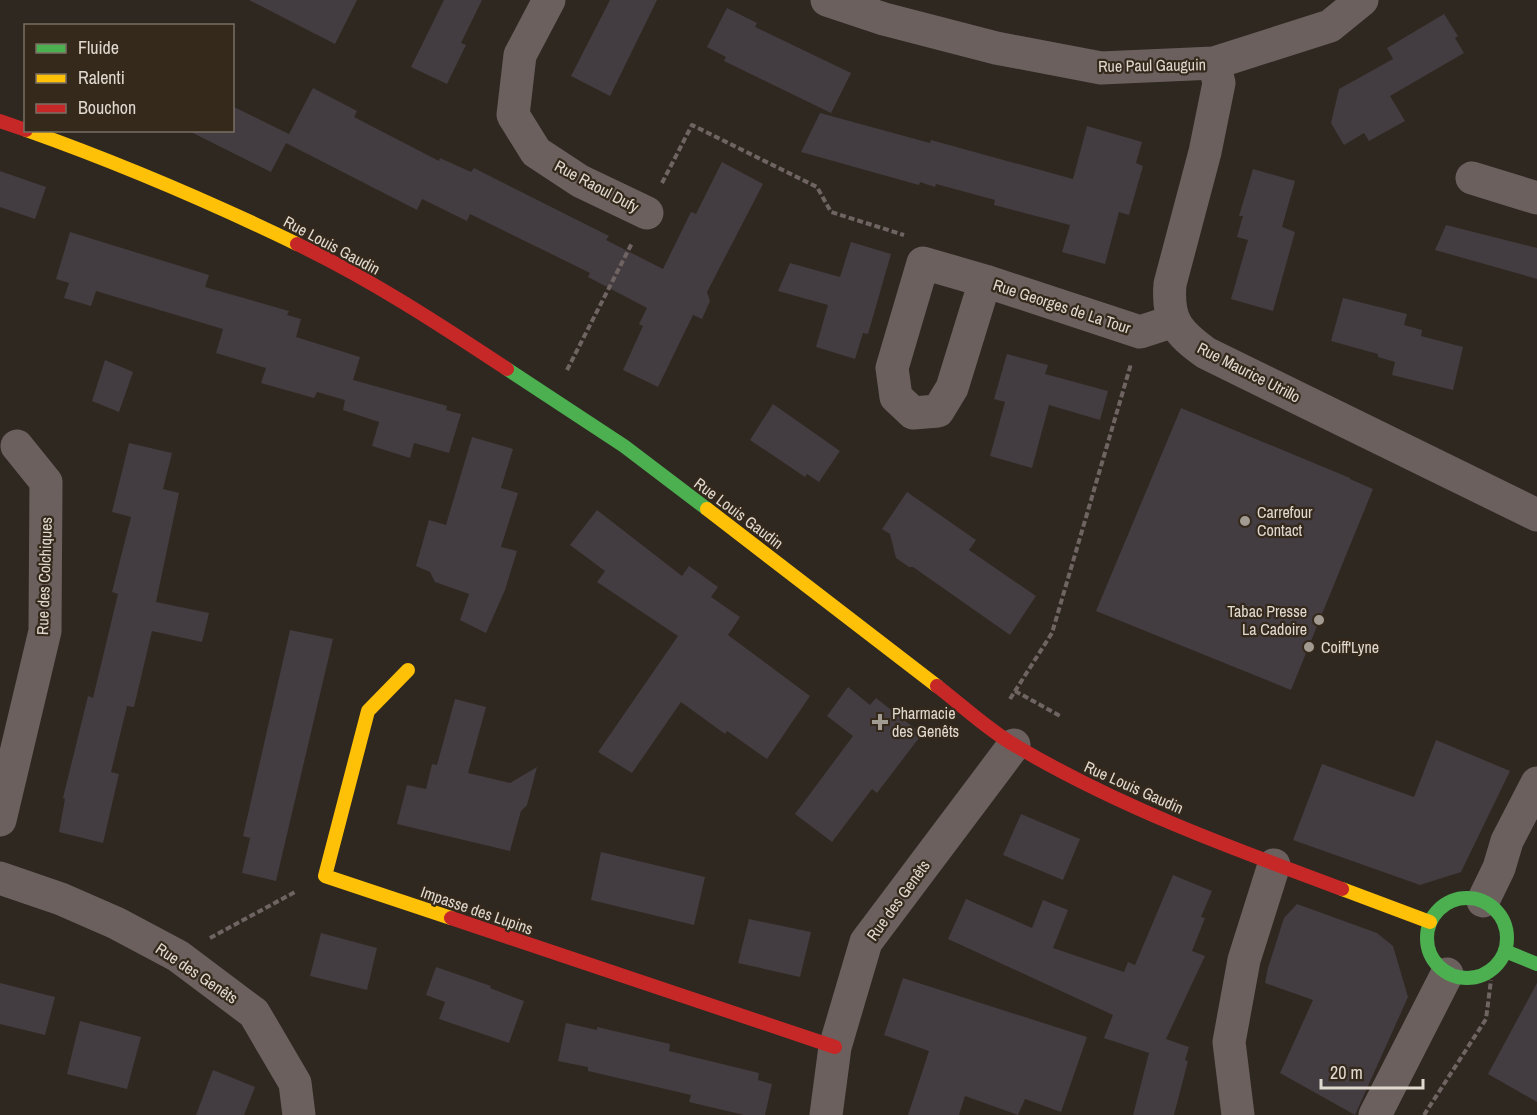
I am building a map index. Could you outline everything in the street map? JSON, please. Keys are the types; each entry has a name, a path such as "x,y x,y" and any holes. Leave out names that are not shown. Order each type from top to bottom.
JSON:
{"street":[{"name":"Rue Raoul Dufy","path":"549,0 520,56 513,115 536,152 580,181 647,213"},
{"name":"Rue Paul Gauguin","path":"827,0 884,20 996,48 1101,68 1214,63 1330,26 1362,0"},
{"path":"1174,321 1169,302 1170,284 1205,152 1219,83 1214,63"},
{"name":"Rue Louis Gaudin","path":"0,121 24,129"},
{"name":"Rue Louis Gaudin","path":"32,132 102,157 221,207 339,264 440,325 624,446 1014,745 1139,810 1274,865 1430,922"},
{"path":"1472,178 1537,198"},
{"name":"Rue Georges de La Tour","path":"985,281 952,388 938,411 913,413 896,396 892,368 923,263 985,281 1140,332 1174,321"},
{"name":"Rue Maurice Utrillo","path":"1174,321 1186,338 1206,353 1537,516"},
{"name":"Rue des Colchiques","path":"0,820 45,631 46,482 17,446"},
{"path":"325,876 368,711 408,670"},
{"name":"Rue des Genêts","path":"826,1115 835,1047 867,942 1014,745"},
{"path":"1483,901 1499,868 1507,841 1537,783"},
{"path":"1238,1115 1229,1042 1244,960 1274,865"},
{"name":"Impasse des Lupins","path":"325,876 835,1047"},
{"name":"Rue des Genêts","path":"0,878 61,899 116,922 178,956 254,1012 295,1083 299,1115"},
{"path":"1462,898 1483,901 1499,913 1507,931 1505,951 1492,970 1470,979 1447,974 1433,960 1426,941 1430,922 1443,905 1462,898"},
{"path":"1505,951 1537,964"},
{"path":"1375,1115 1447,974"}],"path":[{"path":"692,125 817,187 831,213 903,235 923,263"},
{"path":"552,398 605,295"},
{"path":"988,724 1006,704 1052,633 1140,332"},
{"path":"1015,691 1062,717"},
{"path":"178,956 325,876"},
{"path":"1424,1115 1486,1019 1492,970"}],"building":[{"path":"249,0 357,0 335,44"},
{"path":"444,0 482,0 461,43 466,45 447,84 411,67"},
{"path":"610,0 657,0 610,96 571,76"},
{"path":"727,8 757,23 755,27 851,73 831,113 724,61 726,57 707,47"},
{"path":"1444,14 1458,36 1455,38 1464,53 1390,96 1405,121 1369,141 1364,133 1344,145 1331,123 1339,89 1393,59 1387,48"},
{"path":"313,88 357,111 354,117 439,161 440,158 471,172 474,168 609,236 606,240 663,269 691,212 696,214 722,162 763,184 707,292 710,301 702,319 693,315 658,387 623,370 643,326 639,324 647,308 588,277 590,273 470,214 467,221 422,199 417,210 286,143 271,172 191,132 234,132 234,107 289,134"},
{"path":"820,113 930,143 931,140 1073,179 1087,126 1142,142 1136,163 1143,166 1129,215 1119,212 1105,264 1062,252 1070,225 994,205 995,200 936,184 935,187 920,182 919,185 801,152"},
{"path":"1253,169 1295,181 1282,227 1295,232 1273,311 1231,299 1248,240 1237,237 1243,216 1239,216"},
{"path":"0,171 46,187 35,219 0,207"},
{"path":"1446,225 1537,248 1537,279 1435,250"},
{"path":"70,232 209,275 205,287 289,311 287,315 301,319 296,337 360,357 353,380 447,406 446,410 461,414 449,453 414,443 410,458 372,446 379,422 343,410 345,400 317,392 314,398 261,383 266,368 216,353 223,329 96,291 91,306 64,298 69,283 56,279"},
{"path":"851,242 891,254 868,334 863,333 855,359 816,347 828,305 778,291 790,263 840,277"},
{"path":"1343,298 1407,314 1404,325 1422,330 1421,336 1463,347 1453,390 1392,375 1395,362 1378,357 1378,354 1331,341"},
{"path":"1007,354 1048,365 1045,374 1108,391 1100,420 1049,405 1032,468 990,456 1005,402 994,399"},
{"path":"105,360 133,372 119,412 92,401"},
{"path":"773,404 840,451 819,482 807,474 805,477 750,440"},
{"path":"1181,408 1373,489 1291,690 1096,611"},
{"path":"472,437 513,449 501,488 518,493 501,547 517,551 505,590 486,633 460,620 469,594 435,582 430,572 416,566 429,520 446,525"},
{"path":"129,443 172,453 163,489 179,493 156,602 209,613 202,642 152,631 134,707 127,706 111,772 119,774 103,843 59,832 65,799 63,798 88,696 93,698 118,594 112,592 131,517 112,512"},
{"path":"907,492 976,540 969,550 1036,596 1010,635 913,567 909,567 896,558 890,534 882,529"},
{"path":"597,510 682,576 689,566 718,587 711,597 740,617 728,635 810,696 767,759 727,731 725,734 681,702 632,773 598,752 678,636 597,582 605,571 570,545"},
{"path":"290,630 333,639 276,881 242,873 250,838 243,836"},
{"path":"848,687 870,705 876,698 922,734 877,793 872,789 832,842 795,814 853,736 827,716"},
{"path":"455,699 486,707 468,773 510,783 537,767 527,805 521,811 510,851 397,824 407,785 426,789 432,764 437,765"},
{"path":"1436,740 1510,771 1461,872 1420,885 1293,840 1322,764 1414,797"},
{"path":"1021,814 1080,839 1063,880 1003,855"},
{"path":"601,852 705,877 694,925 591,900"},
{"path":"1173,875 1212,891 1201,917 1205,918 1192,951 1205,956 1166,1039 1189,1047 1185,1060 1188,1061 1174,1115 1133,1115 1149,1053 1104,1038 1113,1015 948,939 966,899 1032,928 1043,900 1068,910 1053,948 1124,972 1128,962 1135,965"},
{"path":"1297,904 1377,933 1393,946 1408,997 1355,1115 1280,1073 1313,1000 1265,983 1284,918"},
{"path":"749,919 811,932 800,977 738,963"},
{"path":"321,933 377,948 367,990 310,976"},
{"path":"436,967 491,986 490,988 524,1001 509,1043 439,1019 445,1002 426,995"},
{"path":"903,978 1087,1037 1061,1112 1025,1099 1018,1115 965,1096 959,1115 908,1115 929,1051 884,1035"},
{"path":"0,983 55,997 45,1035 0,1024"},
{"path":"1537,983 1537,1102 1488,1074"},
{"path":"80,1021 141,1037 127,1089 67,1074"},
{"path":"566,1023 597,1030 597,1027 670,1044 669,1051 759,1073 758,1080 772,1084 765,1115 744,1115 689,1102 691,1095 588,1071 588,1067 558,1061"},
{"path":"213,1070 255,1087 244,1115 196,1115"}],"traffic: fast":[{"path":"507,369 624,446 707,509"},
{"path":"1467,898 1482,901 1495,910 1504,923 1507,938 1504,953 1495,966 1482,975 1467,978 1452,975 1439,966 1430,953 1427,938 1430,923 1439,910 1452,901 1467,898"},
{"path":"1505,951 1537,964"}],"traffic: slow":[{"path":"31,132 163,183 297,244"},
{"path":"707,509 937,686"},
{"path":"408,670 368,711 325,876 451,918"},
{"path":"1342,889 1430,922"}],"traffic: jam":[{"path":"0,121 24,129"},
{"path":"297,244 378,287 507,369"},
{"path":"937,686 1006,740 1055,768 1176,825 1342,889"},
{"path":"451,918 835,1047"}],"place":[{"name":"Carrefour Contact","path":"1245,521"},
{"name":"Tabac Presse La Cadoire","path":"1319,620"},
{"name":"Coiff'Lyne","path":"1309,647"},
{"name":"Pharmacie des Genêts","path":"880,722"}]}
